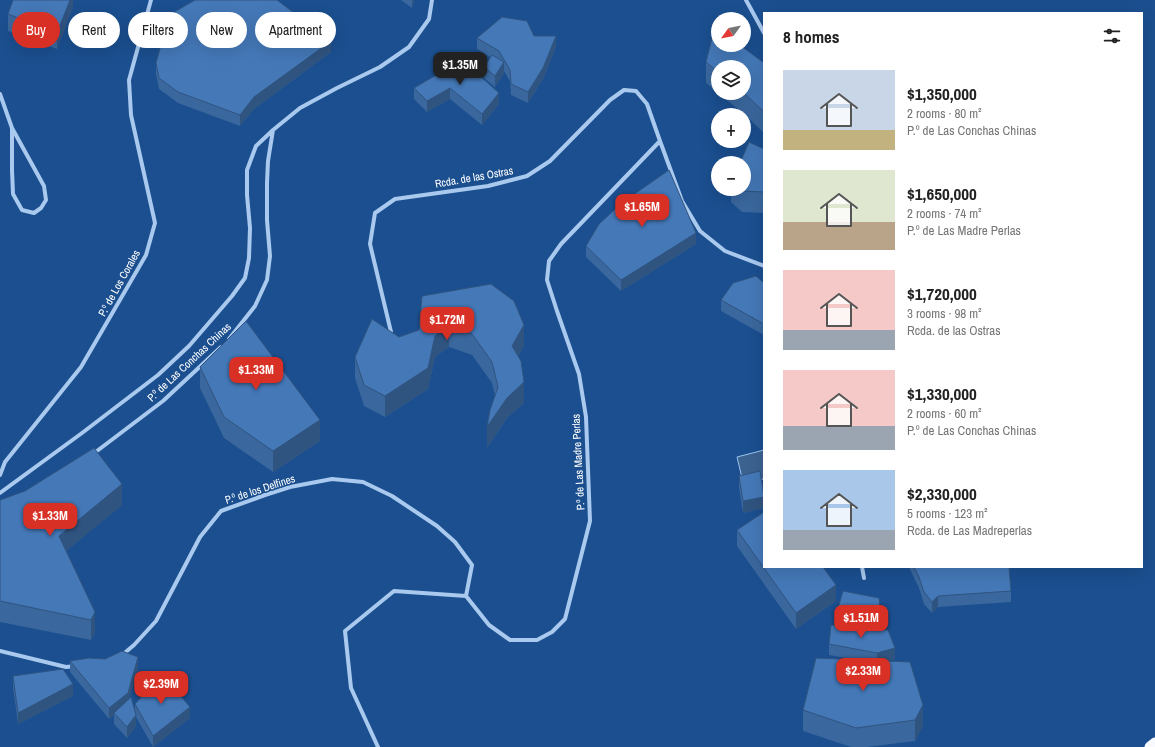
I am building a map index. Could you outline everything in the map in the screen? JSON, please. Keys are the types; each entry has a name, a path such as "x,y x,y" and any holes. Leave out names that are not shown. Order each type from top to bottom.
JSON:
{"highway":[{"path":"1150,747 1155,743"}],"street":[{"name":"P.º de Los Corales","path":"0,475 5,462 81,366 146,255 155,223 131,115 129,80 151,0"},
{"name":"P.º de Las Conchas Chinas","path":"0,493 158,375 189,346 232,296 245,278 249,258 250,228 247,195 247,170 256,146 300,108 380,67 409,46 429,18 432,0"},
{"path":"746,0 763,31"},
{"name":"Rcda. de las Ostras","path":"391,332 370,244 375,213 395,199 488,186 527,176 550,161 610,100 624,90 636,91 647,104 660,141"},
{"path":"0,94 12,128 44,186 46,200 41,208 34,213 22,210 13,194 12,128"},
{"name":"P.º de Las Conchas Chinas","path":"89,456 163,401 230,339 255,306 267,280 270,256 267,220 267,183 268,161 273,130"},
{"path":"660,141 682,200 700,231 725,251 763,266"},
{"name":"P.º de Las Madre Perlas","path":"466,596 489,625 510,640 537,640 552,632 565,619 590,521 586,417 579,374 548,280 549,262 561,244 660,141"},
{"name":"P.º de los Delfines","path":"117,658 134,645 156,621 200,537 221,512 290,487 332,479 363,482 392,496 437,526 455,542 472,565 466,596"},
{"path":"862,568 864,578"},
{"path":"378,747 351,688 345,631 394,591 466,596"},
{"path":"0,652 66,666 80,666"}],"water":[{"path":"763,450 763,479 743,482 737,457"}],"building":[{"path":"13,0 70,0 60,25 60,12 12,12 12,16 8,14"},
{"path":"195,0 277,0 293,12 255,12 255,48 321,48 254,97 240,115 178,92 159,78 156,63 160,48 188,48 188,12 174,12"},
{"path":"502,17 527,21 534,36 556,36 543,68 528,92 511,84 510,70 499,51 477,38"},
{"path":"711,42 711,52 749,52 763,62 763,111 751,100 751,60 711,60 711,66 706,62"},
{"path":"492,55 504,62 495,76 484,67"},
{"path":"462,60 499,93 482,114 450,88 427,101 414,88"},
{"path":"751,143 763,149 763,192 751,191 751,156 743,156 746,148 751,148"},
{"path":"669,170 696,233 621,280 586,246 599,224 623,202"},
{"path":"756,276 763,282 763,323 721,300 733,283"},
{"path":"491,284 514,301 524,325 512,346 521,361 524,382 507,398 487,427 490,410 498,387 492,362 472,334 449,326 435,336 428,368 385,396 364,385 355,357 372,319 399,337 419,330 422,296"},
{"path":"246,321 320,420 273,451 224,417 200,367"},
{"path":"94,448 122,484 59,536 95,612 91,620 0,601 0,500 25,491"},
{"path":"760,471 763,497 743,501 739,476"},
{"path":"763,513 763,567 737,530"},
{"path":"764,568 824,568 836,585 796,613"},
{"path":"914,568 1009,568 1011,591 938,596 932,602 924,592"},
{"path":"843,591 879,598 881,625 834,622"},
{"path":"831,625 888,630 895,648 877,653 829,644"},
{"path":"122,651 138,657 128,693 109,708 70,661 89,658 105,659"},
{"path":"816,658 910,662 923,705 915,720 856,728 803,710"},
{"path":"63,669 73,684 18,713 13,676"},
{"path":"162,674 190,707 153,736 135,704"},
{"path":"131,697 136,715 127,727 114,713"}]}
